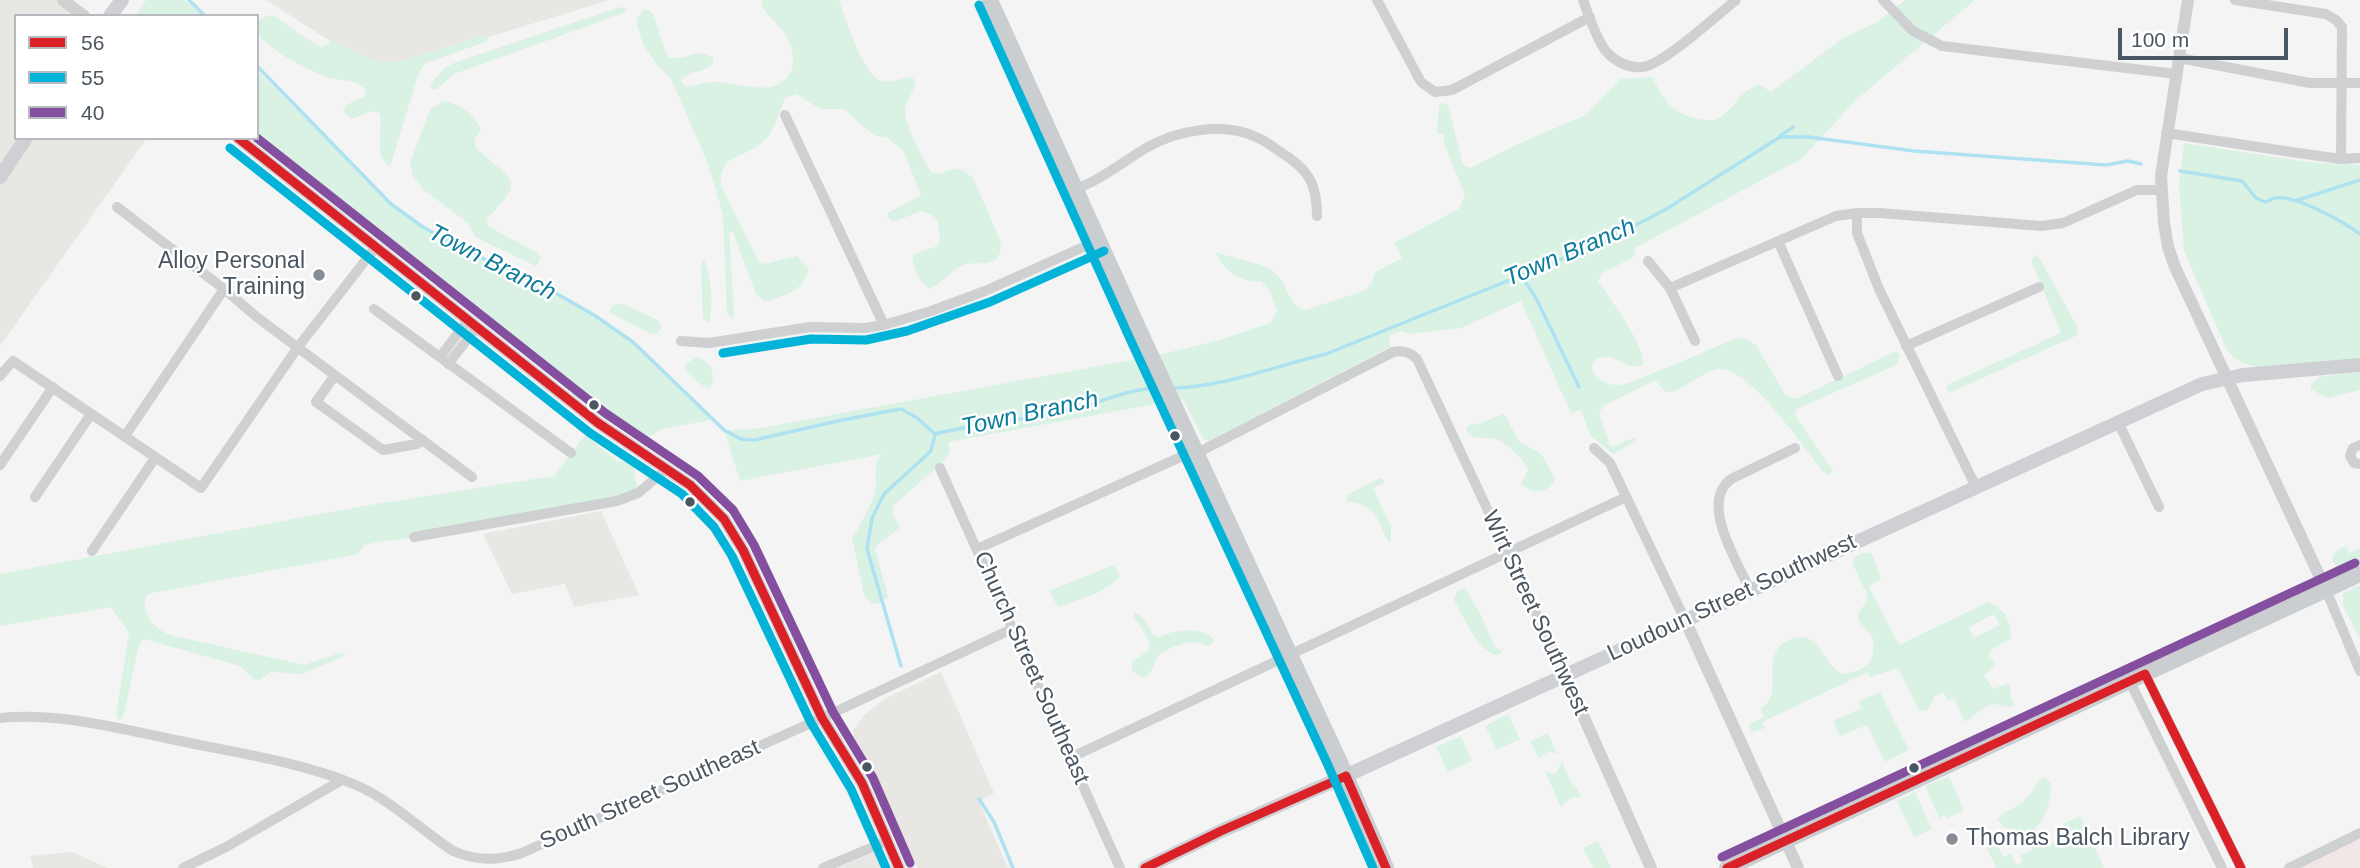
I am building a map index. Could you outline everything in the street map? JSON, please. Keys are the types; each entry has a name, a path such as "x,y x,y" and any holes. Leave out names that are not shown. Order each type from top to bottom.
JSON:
{"main road":[{"path":"990,0 1386,868"},
{"path":"0,177 25,140"},
{"name":"Loudoun Street Southwest","path":"1145,868 1220,831 1346,776 2202,384 2228,377 2360,365"},
{"path":"1727,868 2360,574"}],"street":[{"path":"63,0 81,14"},
{"path":"1377,0 1421,82 1435,92 1452,90 1590,17"},
{"path":"1583,0 1603,47 1611,56 1632,67 1645,67 1665,56 1736,0"},
{"path":"1883,0 1913,31 1942,46 2176,75"},
{"path":"2188,0 2161,176 2164,223 2173,261 2326,590 2360,671"},
{"path":"2235,0 2326,14 2342,27 2341,159"},
{"path":"2179,58 2310,83 2360,83"},
{"path":"785,115 884,325"},
{"path":"1076,189 1167,138 1201,130 1221,130 1255,136 1304,169 1315,190 1317,216"},
{"path":"2166,133 2341,159 2360,158"},
{"path":"240,140 598,423 704,497 724,519 737,539 822,718 862,783 899,868"},
{"path":"1670,288 1828,218 1857,213 2041,226 2063,223 2137,190 2161,190"},
{"path":"117,207 225,289 258,318 472,477"},
{"path":"1857,213 1857,233 1879,289 1976,487"},
{"path":"681,341 709,343 810,327 865,328 884,325 973,296 1099,240"},
{"path":"1778,241 1838,376"},
{"path":"0,376 13,361 201,488 298,347 375,248"},
{"path":"1648,261 1670,288 1695,341"},
{"path":"1906,346 2039,287"},
{"path":"125,436 225,289"},
{"path":"374,309 571,453"},
{"path":"444,360 472,324"},
{"name":"Wirt Street Southwest","path":"1197,452 1393,352 1403,350 1418,359 1565,675 1651,868"},
{"path":"335,375 316,402 383,450 417,444 423,440"},
{"path":"0,465 52,387"},
{"path":"35,497 91,414"},
{"path":"2118,422 2159,507"},
{"path":"2360,444 2353,448 2350,456 2354,463 2360,464"},
{"path":"1594,448 1610,463 1798,868"},
{"path":"1750,590 1720,524 1718,509 1722,491 1732,478 1795,448"},
{"path":"977,549 1197,452"},
{"path":"92,551 155,458"},
{"name":"Church Street Southeast","path":"940,468 1120,868"},
{"path":"414,537 617,501 638,493 667,469"},
{"path":"1072,757 1626,497"},
{"name":"South Street Southeast","path":"0,718 19,716 67,719 293,766 342,780 372,794 453,852 466,857 497,859 522,853 1012,629"},
{"path":"2145,674 2241,868"},
{"path":"2130,682 2222,868"},
{"path":"2182,787 2197,779"},
{"path":"183,868 226,847 342,780"},
{"path":"2289,868 2360,833"},
{"path":"823,868 887,841"}],"shaded area":[{"path":"0,0 57,0 73,14 14,14 14,140 146,140 0,346"},
{"path":"266,0 610,0 377,71"},
{"path":"601,511 639,595 574,607 565,584 512,594 483,534"},
{"path":"941,672 994,793 979,802 1008,868 917,868 872,767 854,740 853,730 864,715 884,699"},
{"path":"2360,833 2360,868 2287,868"},
{"path":"72,852 108,868 33,868 30,856"},
{"path":"874,852 882,868 838,868"}],"green space":[{"path":"146,0 185,0 201,14 136,14"},
{"path":"763,0 839,0 855,43 873,75 886,81 912,77 916,82 905,114 914,140 931,172 939,174 953,169 963,170 973,178 1000,240 1001,250 997,259 963,265 929,289 916,273 913,259 914,254 935,247 940,242 938,221 931,214 921,211 893,222 887,217 888,213 921,195 903,150 886,137 876,136 867,130 844,109 820,109 796,94 785,98 774,127 763,142 728,162 721,175 721,186 759,262 765,264 797,256 809,268 803,283 798,287 765,302 756,294 733,232 729,232 734,313 732,319 727,313 723,215 716,190 706,159 671,79 654,61 642,42 636,20 643,10 649,10 653,14 667,56 679,58 702,53 713,58 713,64 709,67 681,79 686,86 722,82 754,87 773,86 789,75 793,56 787,38 761,5"},
{"path":"1905,0 1975,0 1857,99 1801,159 1633,249 1636,253 1632,258 1602,273 1598,281 1626,322 1642,356 1643,365 1631,366 1607,356 1596,360 1592,368 1594,373 1609,384 1629,383 1734,339 1743,338 1756,345 1786,396 1796,399 1894,352 1899,353 1896,365 1795,412 1833,471 1829,475 1823,472 1759,393 1744,379 1729,371 1717,369 1673,392 1666,392 1655,380 1605,405 1599,412 1610,446 1637,438 1635,442 1613,454 1590,435 1581,410 1571,413 1521,301 1461,328 1409,334 1402,331 1389,336 1390,347 1209,441 1203,439 1183,399 948,442 950,451 946,459 893,506 893,516 900,526 875,548 888,597 877,604 871,603 864,595 852,538 874,497 876,467 882,454 740,481 724,430 755,429 1154,356 1220,340 1270,323 1277,312 1270,291 1261,281 1246,280 1234,274 1215,252 1270,269 1279,277 1291,299 1305,310 1364,291 1372,283 1375,272 1402,258 1394,243 1459,209 1465,195 1443,141 1445,135 1437,133 1439,106 1443,103 1448,105 1463,165 1470,168 1586,115 1620,79 1652,77 1665,100 1675,110 1690,117 1715,120 1728,111 1746,91 1760,85 1771,92 1843,38 1876,23"},
{"path":"620,7 628,9 624,13 454,74 436,90 430,85 443,69 454,63"},
{"path":"273,15 321,48 333,40 368,59 387,63 484,35 490,36 485,42 426,63 419,72 390,167 381,155 379,113 373,111 351,119 343,110 346,105 364,97 366,90 352,81 329,78 315,72 271,46 259,35 259,21"},
{"path":"259,72 391,204 423,227 465,250 547,288 594,315 633,342 711,420 662,429 643,441 573,395 571,389 256,140 259,140"},
{"path":"444,101 466,110 474,119 481,129 475,139 475,146 503,171 511,183 507,196 487,219 488,226 537,253 541,258 536,266 475,237 468,223 425,191 413,177 410,163 430,109"},
{"path":"2184,143 2306,162 2360,165 2360,359 2259,367 2243,363 2231,355 2184,251 2179,184"},
{"path":"2037,254 2076,324 2078,335 1949,393 1946,387 1949,384 2061,333 2032,263"},
{"path":"704,259 711,291 709,323 703,320 701,265"},
{"path":"623,304 658,320 662,327 657,334 651,334 609,312 613,305"},
{"path":"696,357 706,361 712,369 713,379 709,389 685,370 685,365"},
{"path":"2360,372 2360,390 2327,398 2311,389 2311,384 2318,377"},
{"path":"1504,414 1519,441 1541,454 1555,478 1545,490 1530,490 1521,484 1528,470 1508,446 1496,439 1474,437 1467,432 1466,427 1474,423 1476,425"},
{"path":"585,435 617,461 633,464 638,493 460,531 378,542 365,545 359,553 348,556 147,594 145,607 149,619 170,635 304,665 340,653 346,655 302,674 271,672 260,680 253,679 240,666 144,639 139,645 123,718 118,720 116,715 129,633 111,607 0,626 0,574 363,506 554,476"},
{"path":"1380,478 1384,483 1373,488 1391,527 1391,542 1370,509 1347,502 1347,495"},
{"path":"2346,547 2349,553 2360,548 2360,563 2339,571 2332,560 2337,551"},
{"path":"1867,552 1872,554 1881,579 1869,587 1899,645 1988,602 2003,612 2010,626 2011,638 1991,650 1989,656 1996,663 1984,676 1993,689 2009,683 2014,704 2012,707 1991,705 1965,722 1954,699 1948,701 1943,692 1935,696 1927,711 1919,710 1898,668 1870,677 1868,672 1762,722 1765,728 1753,732 1749,728 1750,724 1764,717 1760,709 1772,694 1774,656 1787,641 1798,637 1814,642 1830,664 1844,674 1863,668 1870,661 1873,640 1857,615 1867,601 1867,594 1852,563 1854,557","holes":["1994,614 2000,625 1974,638 1969,627"]},
{"path":"1114,565 1120,577 1091,595 1058,607 1049,591"},
{"path":"2360,585 2360,639 2343,605 2343,593"},
{"path":"1462,588 1466,590 1481,615 1494,646 1502,651 1498,655 1491,653 1478,641 1454,600 1457,591"},
{"path":"1135,612 1142,617 1153,634 1160,637 1173,632 1196,631 1209,636 1214,640 1213,643 1209,646 1193,642 1168,649 1158,656 1151,671 1144,677 1132,670 1132,662 1148,651 1150,642 1133,615"},
{"path":"1880,692 1909,750 1885,762 1867,725 1840,736 1833,721 1862,708 1859,701"},
{"path":"1508,714 1520,739 1497,750 1485,726"},
{"path":"1548,733 1557,754 1548,751 1539,759 1530,741"},
{"path":"1461,736 1472,761 1448,772 1436,747"},
{"path":"1562,761 1572,785 1574,784 1581,797 1571,798 1561,807 1545,771 1551,774 1557,772"},
{"path":"1949,776 1964,811 1947,818 1945,815 1939,818 1925,786"},
{"path":"2043,777 2051,783 2051,791 2045,814 2033,832 2036,843 2050,846 2056,841 2058,831 2063,825 2079,817 2085,824 2104,868 1996,868 1986,846 1988,841 1993,839 2004,857 2011,854 2016,865 2023,862 2020,856 2032,849 2027,837 2004,827 1997,819 2025,800"},
{"path":"1915,792 1932,829 1914,837 1897,801"},
{"path":"1598,841 1611,868 1593,868 1583,848"}],"waterway":[{"name":"Town Branch","path":"189,0 203,14"},
{"name":"Town Branch","path":"259,68 391,204 423,227 465,250 547,288 594,315 633,342 724,430 741,439 755,440 901,409 917,418 935,434 1067,411 1125,393 1160,388"},
{"path":"1780,136 1793,127"},
{"name":"Town Branch","path":"1171,388 1230,380 1326,354 1604,242 1668,208 1780,137 1809,137 1914,151 2106,165 2128,161 2141,164"},
{"name":"Town Branch","path":"2180,171 2242,181 2256,198 2265,202 2285,198 2307,205 2360,234"},
{"path":"2295,201 2360,180"},
{"path":"1521,275 1537,300 1579,387"},
{"path":"901,666 867,549 872,518 884,494 931,451 935,435"},
{"path":"979,799 994,822 1013,868"}],"transit line":[{"name":"55","path":"979,5 1373,868"},
{"name":"56","path":"241,140 598,423 690,485 724,519 743,550 822,718 862,783 899,868"},
{"name":"40","path":"259,140 605,413 698,476 733,510 754,545 833,712 873,778 910,863"},
{"name":"55","path":"230,148 590,433 682,494 714,527 732,556 811,723 851,789 886,868"},
{"name":"55","path":"723,353 811,339 866,340 907,331 990,302 1104,251"},
{"name":"40","path":"1722,857 2355,563"},
{"name":"56","path":"1727,868 2145,674 2241,868"},
{"name":"56","path":"1346,776 1386,868"},
{"name":"56","path":"1145,868 1346,776"}],"place":[{"name":"Alloy Personal Training","path":"319,275"},
{"name":"Thomas Balch Library","path":"1952,839"}]}
